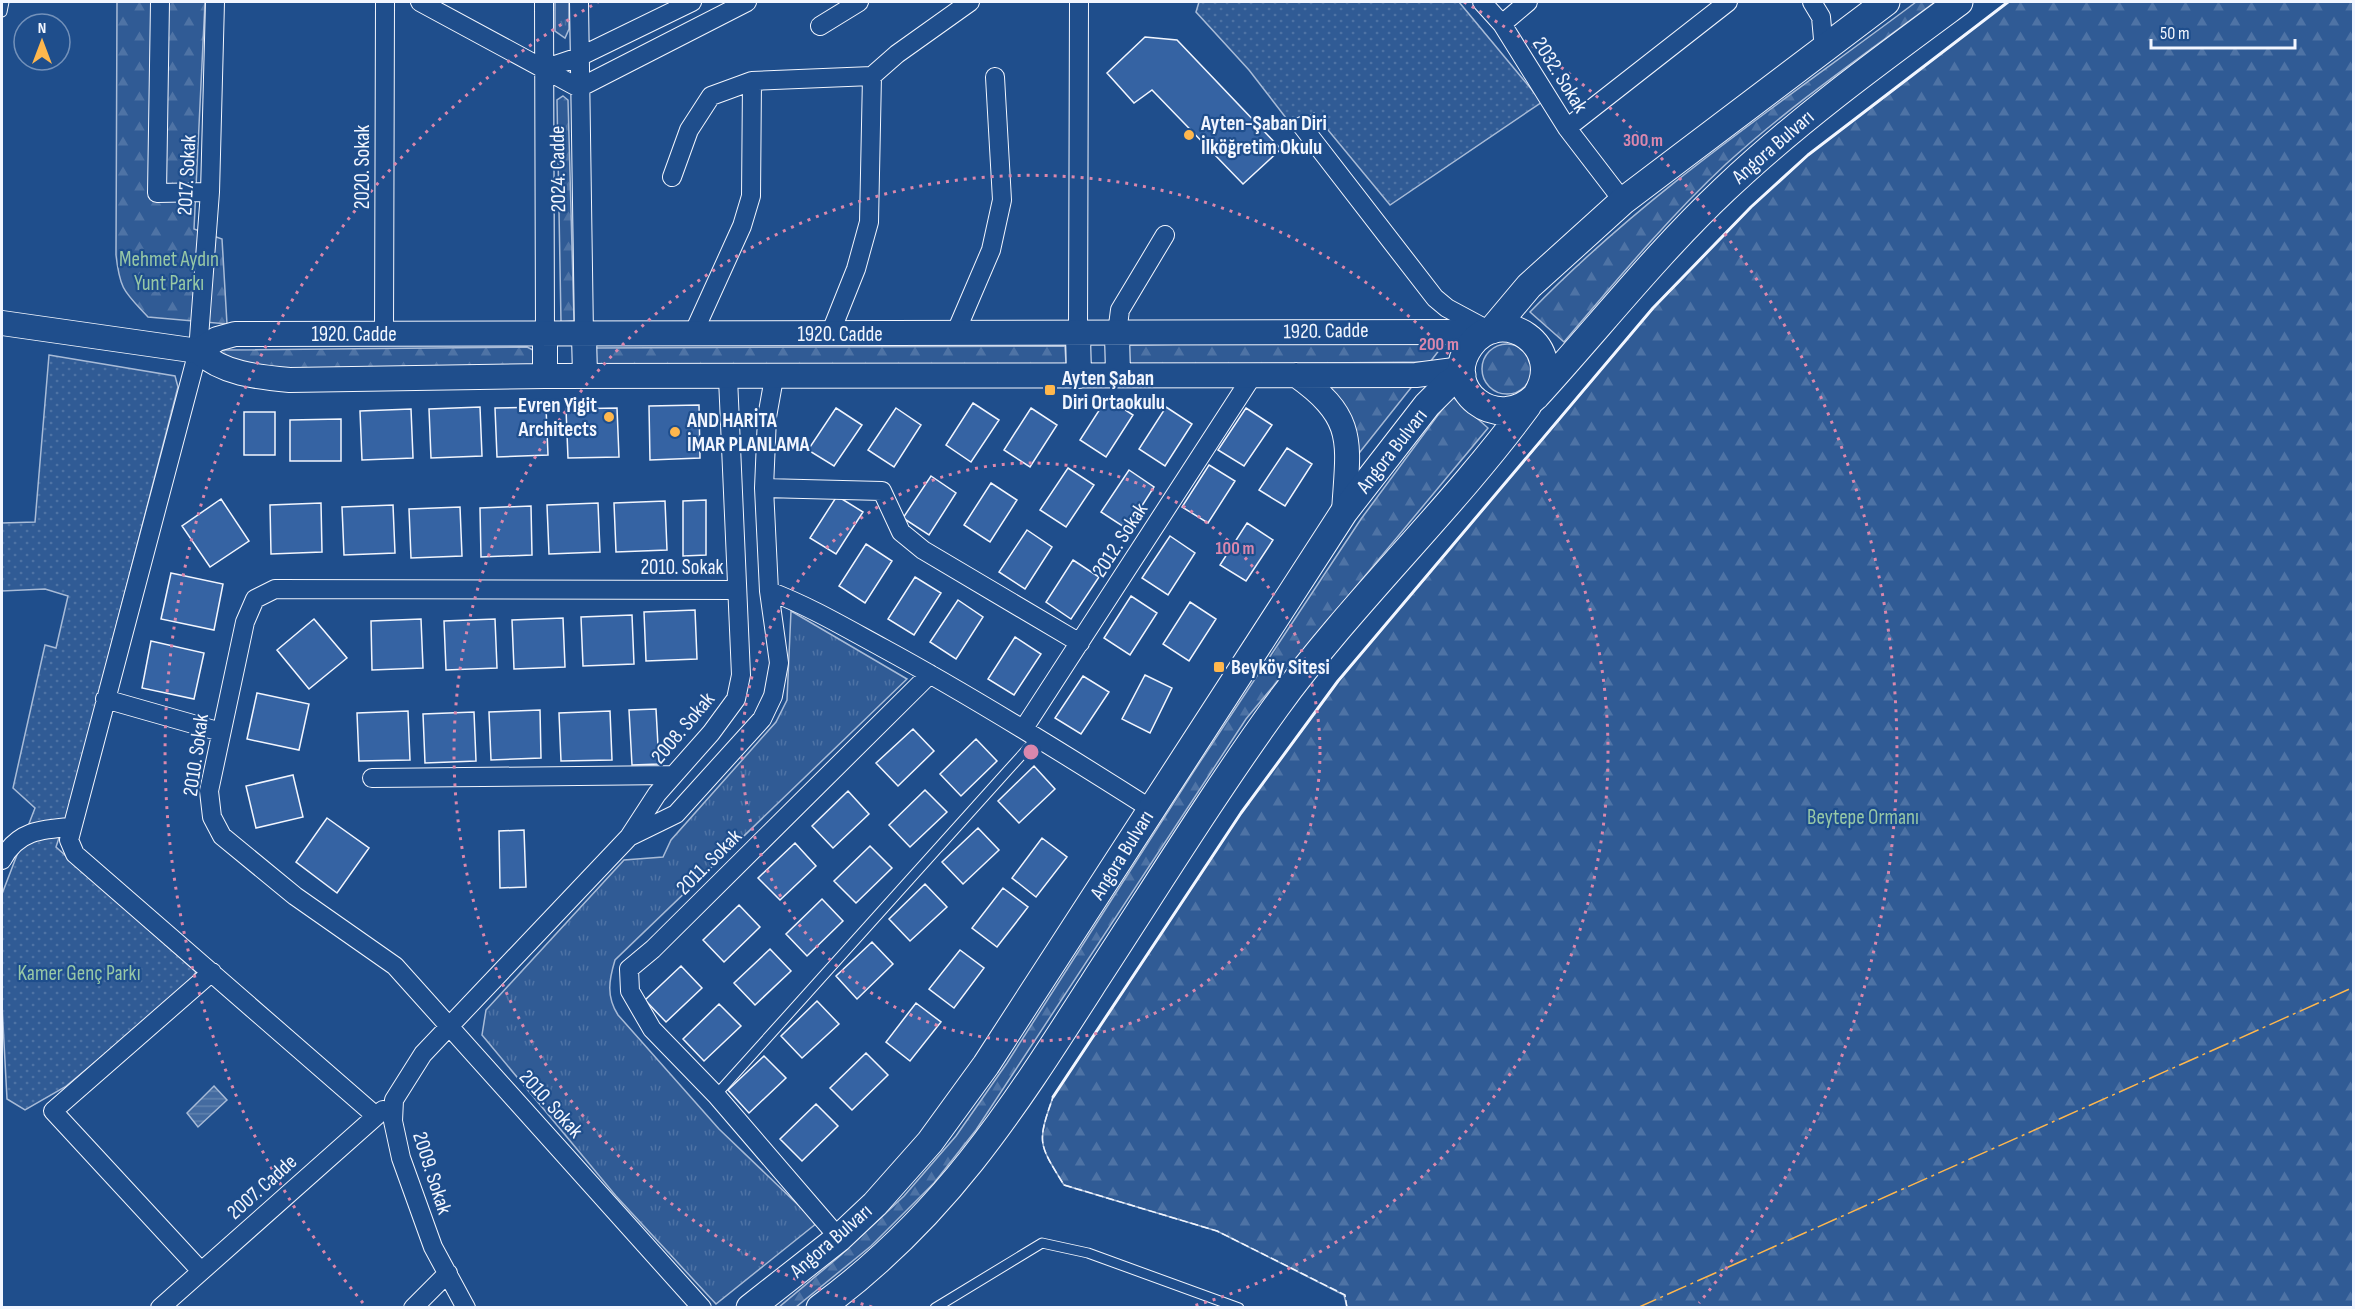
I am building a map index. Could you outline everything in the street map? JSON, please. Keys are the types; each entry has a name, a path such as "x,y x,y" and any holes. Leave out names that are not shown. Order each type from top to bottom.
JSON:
{"main road":[{"name":"Angora Bulvarı","path":"820,1308 889,1252 964,1173 1038,1070 1180,849 1278,704 1389,570 1489,458 1532,400 1668,246 1724,190 1802,121 1959,2"},
{"name":"Angora Bulvarı","path":"750,1308 839,1238 902,1175 936,1134 986,1065 1344,512 1427,405 1462,372 1469,347 1489,331 1528,286 1623,201 1824,50 1871,6"},
{"name":"1920. Cadde","path":"2,323 198,351 211,363 226,369 256,376 290,380 545,376 774,378 1416,375 1462,372"},
{"name":"Angora Bulvarı","path":"1489,331 1516,330 1530,338 1540,351 1545,374 1532,400"},
{"name":"1920. Cadde","path":"198,351 217,339 235,334 1078,334 1489,331"},
{"path":"1117,333 1118,375"},
{"path":"1078,334 1079,376"},
{"path":"545,335 545,376"},
{"path":"584,335 585,376"},
{"path":"1462,372 1470,395 1487,408 1508,411 1532,400"},
{"path":"1296,375 1329,401 1344,427 1348,465 1344,512"}],"street":[{"path":"160,2 157,193 210,192"},
{"name":"2017. Sokak","path":"71,827 198,351 210,192 215,2"},
{"name":"2020. Sokak","path":"384,333 385,2"},
{"path":"420,2 579,88 747,2"},
{"name":"2024. Cadde","path":"544,2 545,335"},
{"name":"2024. Cadde","path":"579,2 584,335"},
{"path":"543,69 579,57 692,2"},
{"path":"820,26 859,2"},
{"path":"672,177 689,130 711,96 752,81 872,76 897,54 970,2"},
{"path":"1078,334 1079,2"},
{"name":"2032. Sokak","path":"1482,2 1502,24 1567,128 1623,201"},
{"path":"1502,24 1528,2"},
{"path":"1567,128 1728,2"},
{"path":"1812,2 1821,17 1824,50"},
{"path":"830,334 856,269 869,222 872,76"},
{"path":"955,334 991,250 1002,200 996,77"},
{"path":"693,334 742,226 751,196 752,81"},
{"path":"1302,126 1435,298 1458,315 1489,331"},
{"path":"1117,333 1120,310 1165,235"},
{"name":"2012. Sokak","path":"1030,733 1080,643 1253,375"},
{"name":"2008. Sokak","path":"450,1026 629,837 657,794 736,699 741,675 728,378"},
{"path":"629,837 676,814 762,719 772,696 779,663 769,591 764,488 767,417 774,378"},
{"path":"764,488 882,491 901,532 923,550 1080,643"},
{"name":"2010. Sokak","path":"702,1308 395,966 295,896 222,836 212,817 209,791 245,622 255,599 275,589 736,590"},
{"path":"769,591 795,600 930,674 1151,809"},
{"name":"2011. Sokak","path":"839,1238 716,1095 652,1029 630,991 629,969 653,949 930,674"},
{"path":"105,699 221,732"},
{"path":"372,778 618,774 673,776"},
{"path":"2,860 11,846 26,833 71,827 69,840 75,854 376,1116"},
{"path":"201,1271 53,1111 212,972"},
{"path":"394,1100 423,1054 450,1026"},
{"name":"2007. Cadde","path":"160,1308 394,1100"},
{"name":"2009. Sokak","path":"394,1100 393,1121 401,1158 433,1247 466,1308"},
{"path":"413,1308 448,1274"}],"lane":[{"path":"2,12 4,2"},
{"path":"716,1095 1030,733"},
{"path":"935,1308 1042,1243 1088,1253 1239,1308"}],"green space":[{"name":"Mehmet Aydın Yunt Parkı","path":"117,2 205,2 194,229 222,239 227,324 148,317 129,296 119,276 116,255"},
{"path":"555,2 569,2 569,29 565,38 555,31"},
{"path":"1199,2 1459,2 1542,102 1390,205 1314,113 1293,127 1249,70 1196,12"},
{"path":"1916,2 1935,2 1802,101 1726,164 1663,228 1564,342 1530,312 1620,227 1668,188 1766,112"},
{"name":"Beytepe Ormanı","path":"2008,2 2353,2 2353,1307 1347,1307 1344,1295 1217,1231 1064,1185 1049,1160 1043,1142 1044,1124 1053,1097 1241,813 1338,681 1653,308 1751,207 1808,155"},
{"path":"563,96 568,100 574,321 561,322 557,100"},
{"path":"1447,340 1430,362 1125,365 1125,345"},
{"path":"1507,344 1516,346 1527,355 1532,369 1530,378 1521,389 1507,394 1498,392 1487,383 1482,369 1484,360 1493,349"},
{"path":"1065,346 1066,363 1063,365 596,367 594,348"},
{"path":"527,347 535,351 536,359 531,367 302,372 220,359 219,350"},
{"name":"Kamer Genç Parkı","path":"49,355 175,376 178,387 71,801 56,847 196,972 187,986 65,1087 25,1110 7,1099 2,1005 2,894 35,808 13,788 45,645 56,648 68,596 45,589 2,591 2,523 35,522"},
{"path":"1326,383 1414,384 1356,457"},
{"path":"1452,396 1488,428 1246,719 976,1130 934,1183 871,1246 796,1307 778,1308 841,1255 904,1196 956,1136 1007,1063 1194,771 1361,519"},
{"path":"791,611 907,679 615,960 610,981 610,995 618,1015 719,1129 817,1223 716,1304 616,1196 482,1035 486,1010 624,860 663,857 671,840 776,722 787,700"}],"shaded area":[{"path":"214,1086 227,1100 198,1127 187,1113"}],"building":[{"path":"1145,37 1177,40 1281,149 1243,184 1152,90 1134,103 1107,73"},
{"path":"1107,398 1133,415 1106,457 1080,440"},
{"path":"973,403 999,420 971,462 946,445"},
{"name":"AND HARİTA İMAR PLANLAMA","path":"699,405 700,458 650,460 649,406"},
{"path":"480,407 482,456 431,458 429,409"},
{"path":"546,407 548,455 497,457 495,408"},
{"path":"1166,407 1192,424 1165,466 1139,449"},
{"path":"617,408 619,457 568,458 566,409"},
{"path":"836,408 862,425 834,466 808,450"},
{"path":"896,408 921,425 894,467 868,450"},
{"path":"1031,408 1057,425 1030,467 1004,450"},
{"path":"1246,408 1272,425 1244,466 1218,450"},
{"path":"411,409 413,458 362,460 360,411"},
{"path":"244,412 275,412 275,455 244,455"},
{"path":"341,419 341,461 290,461 290,420"},
{"path":"1287,448 1312,464 1285,506 1259,490"},
{"path":"1209,465 1235,481 1208,523 1182,507"},
{"path":"1068,468 1094,485 1066,527 1040,510"},
{"path":"1129,470 1154,487 1127,529 1101,512"},
{"path":"931,476 956,493 929,535 903,518"},
{"path":"991,483 1017,500 990,542 964,525"},
{"path":"837,496 863,512 836,554 810,538"},
{"path":"221,499 249,541 210,567 182,526"},
{"path":"706,500 706,555 683,556 683,501"},
{"path":"665,501 667,550 616,552 614,503"},
{"path":"321,503 322,552 271,554 270,505"},
{"path":"598,503 600,552 549,554 547,505"},
{"path":"393,505 395,553 344,555 342,507"},
{"path":"531,506 532,555 481,557 480,508"},
{"path":"460,507 462,556 411,558 409,509"},
{"path":"1247,523 1273,540 1246,581 1220,565"},
{"path":"1027,530 1052,547 1025,589 999,572"},
{"path":"1170,536 1195,553 1168,595 1142,578"},
{"path":"866,544 892,561 865,603 839,586"},
{"path":"1073,560 1099,577 1071,619 1046,602"},
{"path":"171,573 223,584 214,630 161,619"},
{"path":"915,577 941,593 914,635 888,619"},
{"path":"1131,596 1157,613 1130,655 1104,638"},
{"path":"958,600 983,617 956,659 930,642"},
{"path":"1190,602 1216,619 1189,661 1163,644"},
{"path":"695,610 697,659 646,661 644,612"},
{"path":"632,615 634,664 583,666 581,617"},
{"path":"563,618 565,667 514,669 512,620"},
{"path":"314,619 347,658 309,689 277,650"},
{"path":"421,619 423,668 372,670 371,621"},
{"path":"495,619 497,668 446,670 444,621"},
{"path":"1015,637 1041,654 1014,695 988,679"},
{"path":"151,641 204,653 194,699 142,688"},
{"path":"1145,675 1172,688 1150,733 1122,719"},
{"path":"1083,676 1109,692 1081,734 1055,718"},
{"path":"257,693 309,704 299,750 247,739"},
{"path":"656,709 659,764 632,765 629,710"},
{"path":"540,710 541,758 491,760 489,712"},
{"path":"408,711 410,760 359,761 357,713"},
{"path":"610,711 612,760 561,761 559,713"},
{"path":"474,712 476,761 425,763 423,714"},
{"path":"913,729 934,751 898,786 876,763"},
{"path":"976,739 997,761 961,796 940,774"},
{"path":"1034,766 1055,789 1019,823 998,801"},
{"path":"293,775 303,817 256,828 246,786"},
{"path":"925,790 947,812 910,847 889,825"},
{"path":"848,791 869,814 833,848 812,826"},
{"path":"327,818 369,848 337,893 296,862"},
{"path":"978,828 999,850 963,884 942,862"},
{"path":"524,830 526,887 500,888 499,831"},
{"path":"1042,838 1067,857 1036,897 1012,878"},
{"path":"795,843 816,866 780,900 758,878"},
{"path":"870,846 892,868 856,903 834,881"},
{"path":"925,884 947,907 910,941 889,919"},
{"path":"1003,888 1028,907 997,947 972,928"},
{"path":"822,899 843,921 807,956 786,934"},
{"path":"739,905 760,927 724,962 703,940"},
{"path":"872,942 893,964 857,999 836,976"},
{"path":"770,949 791,971 755,1005 734,983"},
{"path":"960,950 984,968 954,1008 929,989"},
{"path":"681,966 702,988 666,1022 645,1000"},
{"path":"817,1001 839,1024 802,1058 781,1036"},
{"path":"916,1003 941,1022 910,1061 886,1042"},
{"path":"719,1004 741,1026 704,1061 683,1039"},
{"path":"866,1053 888,1075 852,1110 830,1088"},
{"path":"764,1056 786,1078 749,1113 728,1090"},
{"path":"816,1104 838,1126 802,1161 780,1139"}],"fence":[{"path":"1347,1308 1345,1295 1217,1231 1064,1185 1049,1160 1043,1142 1044,1124 1053,1097 1241,813 1338,681 1653,308 1751,207 1808,155 2008,2"}],"wall":[{"path":"1053,1097 1241,813 1338,681 1653,308 1751,207 1808,155 2008,2"}],"power":[{"path":"1637,1308 2354,987"}],"place":[{"name":"Ayten-Şaban Diri İlköğretim Okulu","path":"1189,135"},
{"name":"Ayten Şaban Diri Ortaokulu","path":"1050,390"},
{"name":"Evren Yigit Architects","path":"609,417"},
{"name":"AND HARİTA İMAR PLANLAMA","path":"675,432"},
{"name":"Beyköy Sitesi","path":"1219,667"}]}
